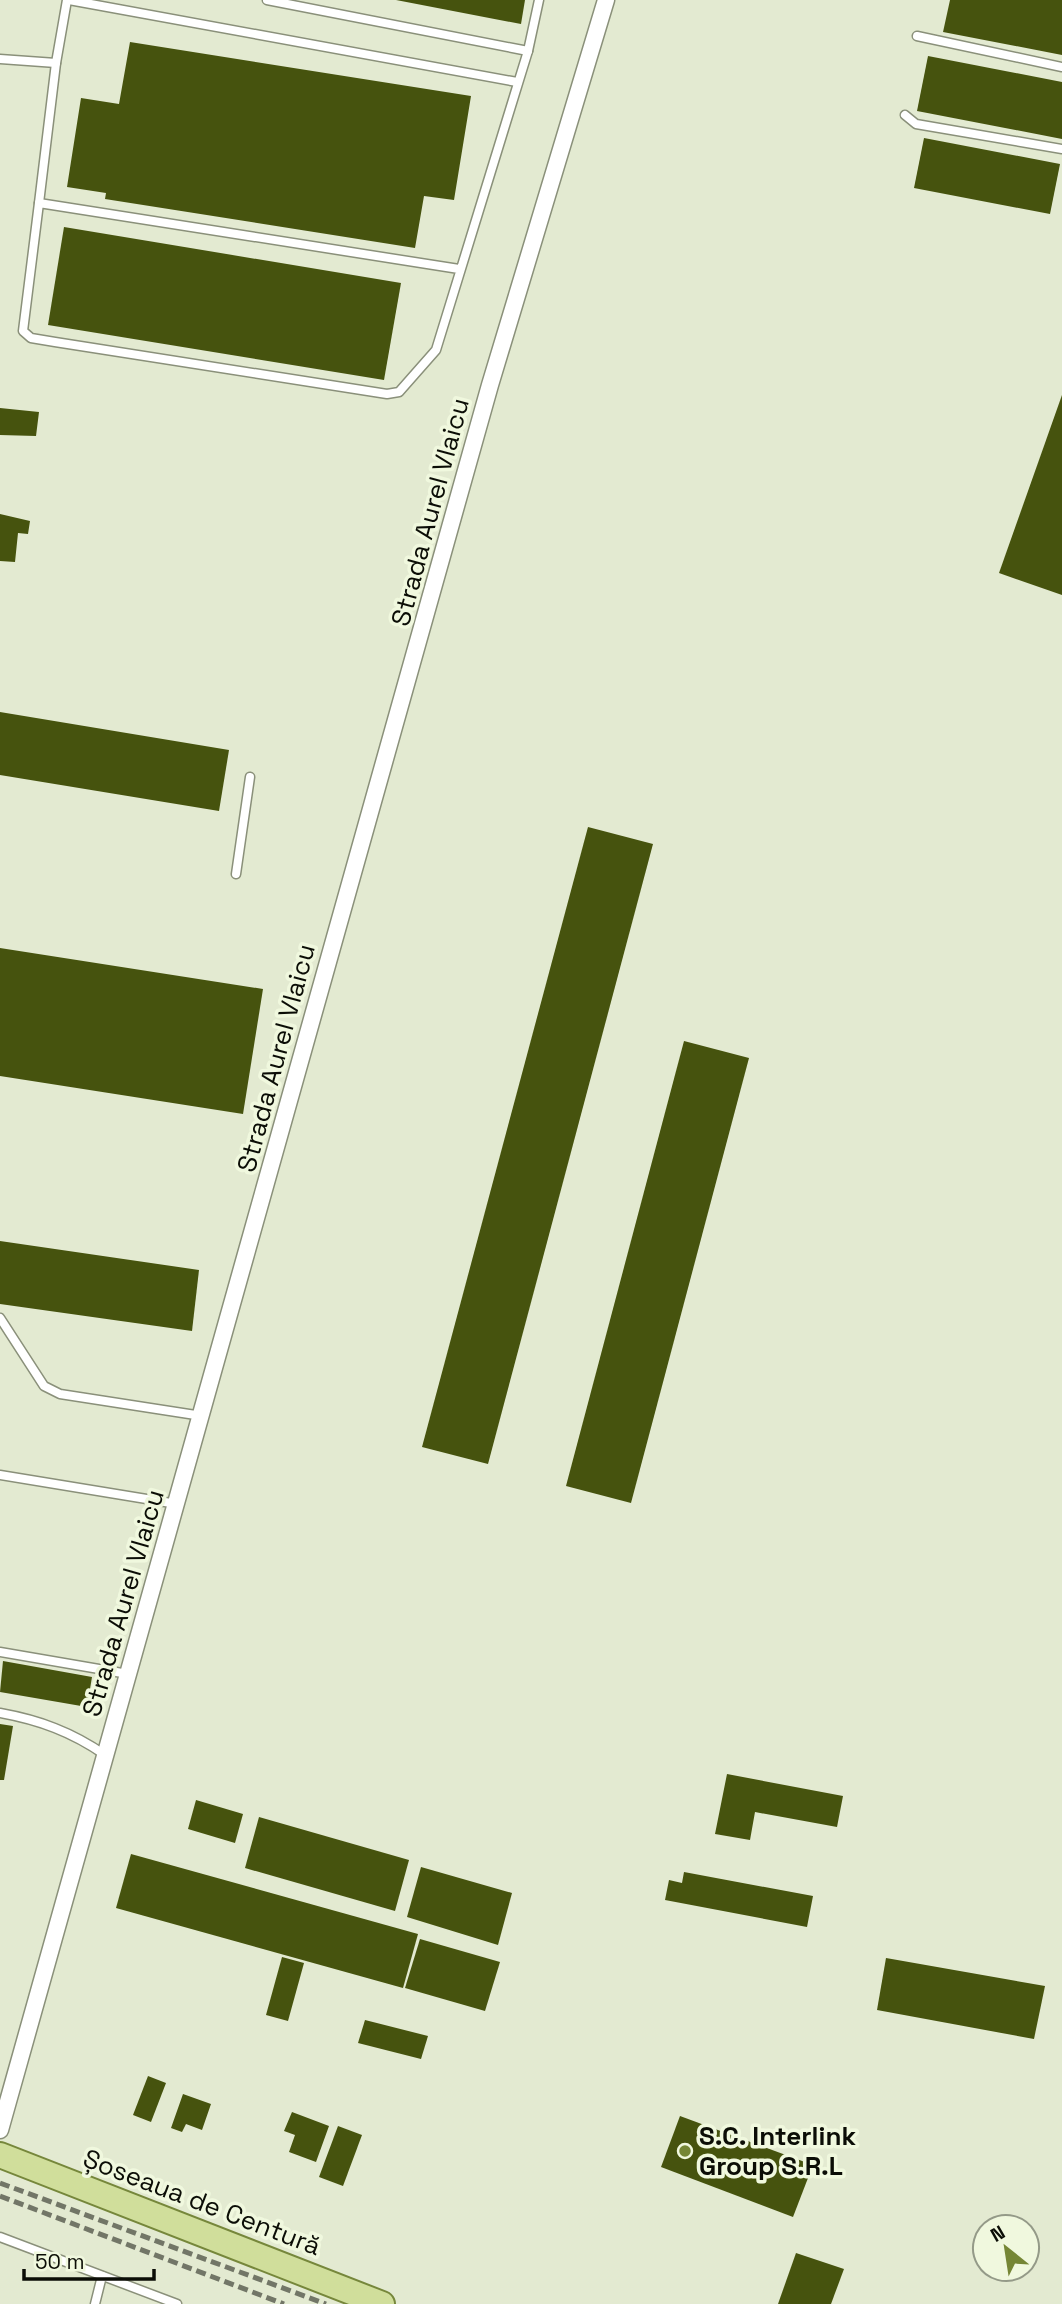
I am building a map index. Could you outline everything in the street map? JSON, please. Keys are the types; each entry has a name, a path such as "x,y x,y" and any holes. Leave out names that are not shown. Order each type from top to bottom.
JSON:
{"main road":[{"name":"Șoseaua de Centură","path":"0,2155 382,2304"}],"street":[{"name":"Strada Aurel Vlaicu","path":"0,2130 490,385 606,0"}],"lane":[{"path":"517,82 68,0 56,63 23,331 31,338 55,342 387,394 399,392 436,351 458,270 528,51 540,0"},
{"path":"267,0 528,51"},
{"path":"917,36 1062,67"},
{"path":"0,59 56,63"},
{"path":"905,115 916,124 1062,149"},
{"path":"39,203 458,270"},
{"path":"236,874 250,777"},
{"path":"0,1318 44,1386 60,1394 202,1416"},
{"path":"0,1475 177,1504"},
{"path":"0,1652 128,1674"},
{"path":"0,1713 52,1725 81,1738 105,1755"},
{"path":"0,2237 177,2304"},
{"path":"95,2304 102,2276"}],"building":[{"path":"396,0 525,0 521,24"},
{"path":"950,0 1062,0 1062,55 943,32"},
{"path":"130,42 471,96 454,200 424,196 415,248 105,199 106,193 67,187 81,98 119,104"},
{"path":"928,56 1062,82 1062,139 917,111"},
{"path":"924,138 1060,164 1050,214 914,188"},
{"path":"64,227 401,283 384,380 48,325"},
{"path":"1062,395 1062,595 999,573"},
{"path":"0,408 39,412 36,436 0,435"},
{"path":"0,514 30,521 28,534 18,533 15,562 0,561"},
{"path":"0,712 229,750 219,811 0,775"},
{"path":"588,827 653,844 488,1464 422,1447"},
{"path":"0,948 263,989 243,1114 0,1076"},
{"path":"684,1041 749,1058 631,1503 566,1486"},
{"path":"0,1241 199,1270 192,1331 0,1304"},
{"path":"3,1661 92,1677 87,1707 0,1692"},
{"path":"0,1724 13,1726 4,1780 0,1780"},
{"path":"727,1774 843,1796 837,1827 755,1812 750,1840 715,1834"},
{"path":"196,1800 243,1814 235,1843 188,1829"},
{"path":"259,1817 409,1860 395,1911 245,1868"},
{"path":"131,1854 418,1934 403,1988 116,1908"},
{"path":"421,1867 512,1893 498,1945 407,1917"},
{"path":"684,1872 813,1896 807,1927 665,1900 669,1880 682,1883"},
{"path":"420,1939 500,1962 485,2011 405,1988"},
{"path":"282,1957 304,1963 288,2021 266,2015"},
{"path":"886,1958 1045,1986 1034,2039 877,2010"},
{"path":"365,2020 428,2036 421,2059 358,2043"},
{"path":"148,2076 166,2083 151,2122 133,2115"},
{"path":"183,2094 211,2104 202,2130 186,2124 182,2132 171,2128"},
{"path":"292,2112 329,2126 316,2162 289,2152 295,2135 284,2131"},
{"path":"680,2116 813,2165 793,2217 661,2167"},
{"path":"338,2126 362,2135 343,2186 319,2177"},
{"path":"796,2253 844,2269 831,2304 778,2304"}],"railway":[{"path":"0,2183 326,2304"},
{"path":"0,2196 284,2304"}],"place":[{"name":"S.C. Interlink Group S.R.L","path":"685,2151"}]}
